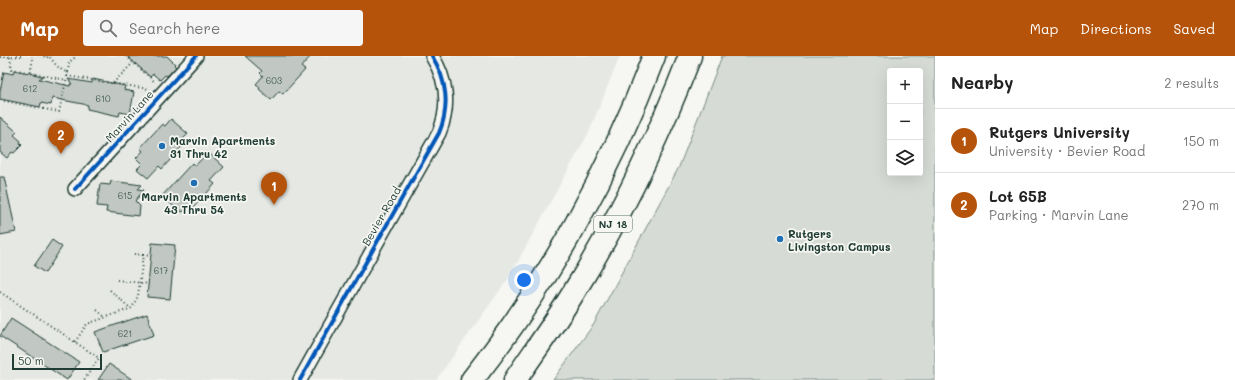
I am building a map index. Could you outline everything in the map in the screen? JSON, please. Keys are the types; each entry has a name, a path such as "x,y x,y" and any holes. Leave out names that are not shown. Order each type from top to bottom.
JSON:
{"highway":[{"name":"NJ 18","path":"472,380 518,317 554,262 603,171 631,112 654,56"},
{"name":"NJ 18","path":"515,380 577,287 610,231 640,173 667,114 690,56"}],"street":[{"name":"Marvin Lane","path":"75,188 196,56"},
{"name":"Bevier Road","path":"300,380 439,133 444,119 446,96 441,72 432,56"}],"path":[{"path":"0,57 21,56"},
{"path":"30,73 32,56"},
{"path":"44,56 46,58 49,56 59,68 68,72"},
{"path":"0,100 59,112 69,62 77,56"},
{"path":"126,56 164,91"},
{"path":"10,57 12,69 66,80"},
{"path":"113,83 133,63"},
{"path":"67,76 164,91"},
{"path":"134,254 151,256"},
{"path":"75,342 87,324 132,308 138,296 143,255"},
{"path":"117,280 148,284"},
{"path":"110,290 130,308"},
{"path":"0,292 99,358 84,380"},
{"path":"96,310 105,317"}],"shaded area":[{"path":"0,56 620,56 589,132 508,279 436,380 0,380"},
{"name":"Rutgers Livingston Campus","path":"722,56 935,56 935,380 553,380 594,324 679,167"}],"building":[{"path":"127,56 167,56 176,67 167,76 165,75 160,80 153,74 150,77"},
{"path":"245,56 311,56 301,67 305,70 283,94 279,91 271,100 259,89 260,87 256,84 263,76 260,73 262,71"},
{"path":"14,70 43,76 39,79 70,86 70,84 72,84 68,79 92,83 93,79 125,86 124,90 134,92 130,114 120,112 119,116 87,109 88,105 52,98 51,105 41,103 40,107 0,99 4,72 13,74"},
{"path":"0,117 17,132 14,135 21,141 20,143 22,145 14,153 12,152 7,158 0,152"},
{"name":"Marvin Apartments 31 Thru 42","path":"171,119 188,134 181,141 184,144 162,169 159,166 148,178 137,169 142,164 136,158 143,151 140,148 162,124 165,126"},
{"name":"Marvin Apartments 43 Thru 54","path":"208,152 224,167 211,181 215,184 193,208 189,205 183,212 180,212 162,196 192,163 195,166"},
{"path":"0,177 4,177 16,232 0,235"},
{"path":"111,181 142,185 138,189 144,190 135,201 140,206 139,216 106,212 107,207 97,206 100,184 110,185"},
{"path":"52,240 62,247 45,273 34,266"},
{"path":"152,243 175,245 170,299 147,297"},
{"path":"147,314 154,335 103,352 95,332"},
{"path":"11,318 79,362 67,380 0,336"},
{"path":"109,364 133,380 98,380"}],"cycle path":[{"path":"75,189 196,56"},
{"path":"300,380 439,133 446,104 444,84 432,56"}],"place":[{"name":"Marvin Apartments 31 Thru 42","path":"162,146"},
{"name":"Lot 65B","path":"61,154"},
{"name":"Marvin Apartments 43 Thru 54","path":"194,183"},
{"name":"Rutgers University","path":"274,205"},
{"name":"Rutgers Livingston Campus","path":"780,239"}]}
